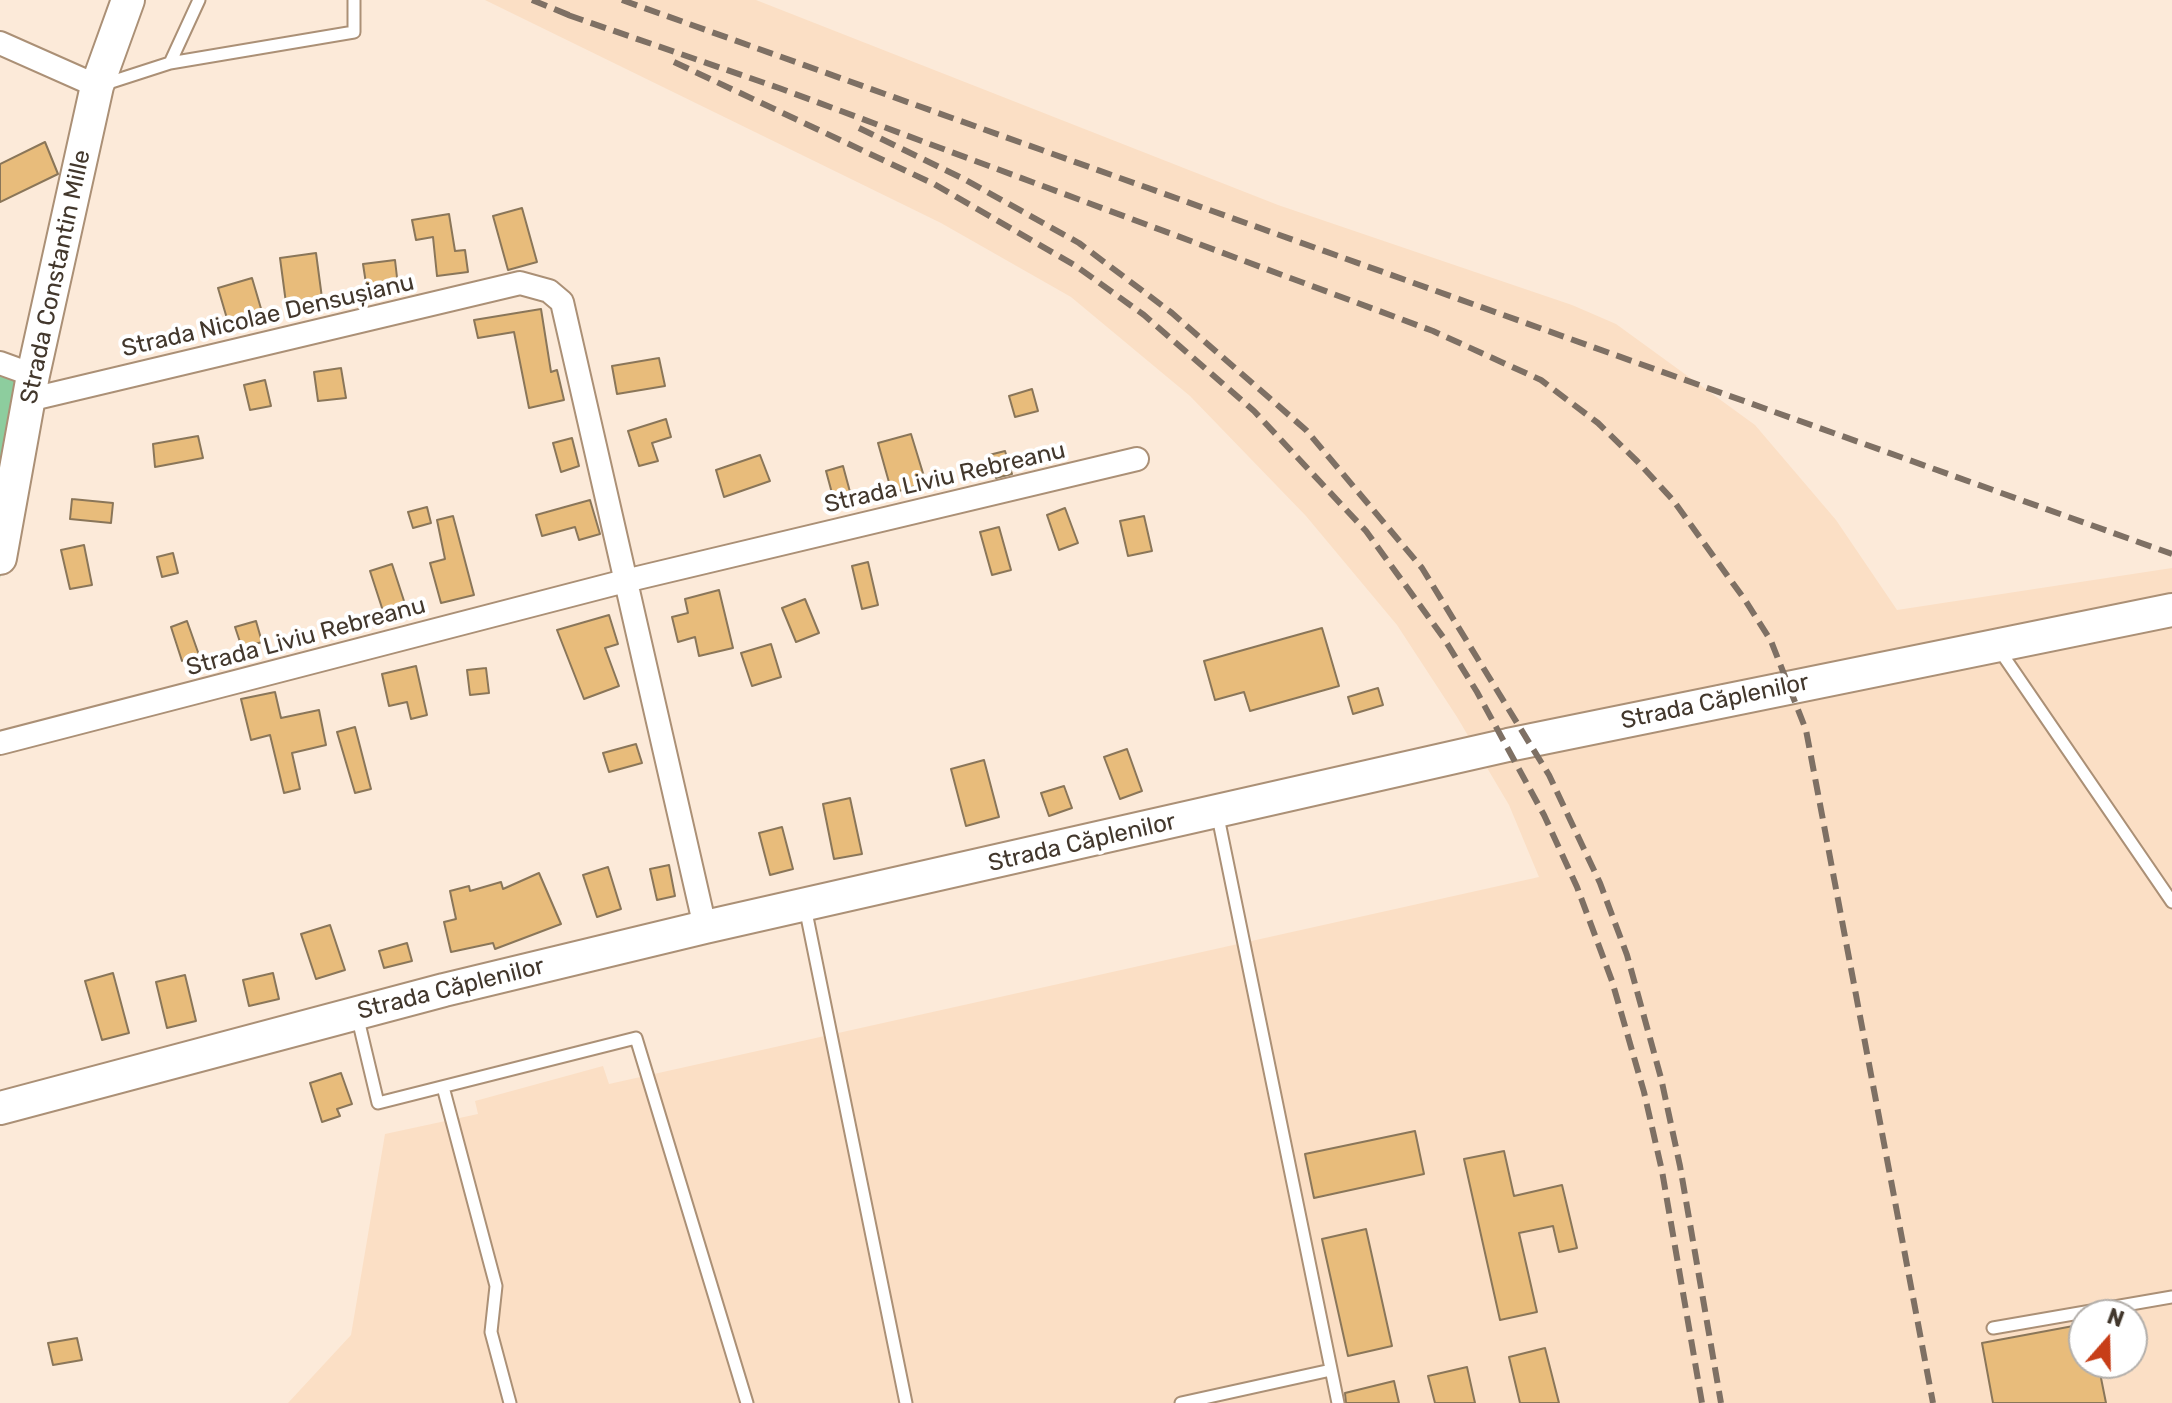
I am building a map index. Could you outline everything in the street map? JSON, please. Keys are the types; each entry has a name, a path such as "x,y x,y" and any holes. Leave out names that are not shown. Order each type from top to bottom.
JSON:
{"street":[{"name":"Strada Constantin Mille","path":"0,558 30,387 97,86 128,0"},
{"path":"0,43 97,86"},
{"name":"Strada Nicolae Densușianu","path":"30,387 520,283 549,291 562,302 625,581"},
{"path":"0,363 30,387"},
{"name":"Strada Liviu Rebreanu","path":"0,743 625,581 1137,459"},
{"path":"625,581 705,927"},
{"name":"Strada Căplenilor","path":"0,1108 356,1013 705,927 805,907 1508,745 2172,610"}],"lane":[{"path":"170,63 199,0"},
{"path":"97,86 170,63 354,32 354,0"},
{"path":"1995,644 2172,902"},
{"path":"1217,812 1338,1403"},
{"path":"805,907 906,1403"},
{"path":"356,1013 378,1103 636,1038 747,1403"},
{"path":"443,1087 496,1286 491,1332 510,1403"},
{"path":"1993,1328 2172,1297"},
{"path":"1181,1403 1331,1370"}],"shaded area":[{"path":"485,0 756,0 1278,205 1572,305 1616,324 1755,425 1836,520 1897,610 2172,568 2172,1403 288,1403 351,1335 385,1134 478,1114 475,1101 603,1066 609,1084 1539,877 1509,805 1397,625 1306,516 1190,396 1071,297 941,223"}],"green space":[{"path":"0,372 38,383 0,578"}],"building":[{"path":"45,142 58,174 0,202 0,164"},
{"path":"522,208 537,262 508,270 493,216"},
{"path":"449,214 455,251 465,250 468,272 437,276 433,237 416,240 412,220"},
{"path":"316,253 322,298 286,303 280,258"},
{"path":"395,260 398,286 367,290 363,264"},
{"path":"252,278 262,312 228,322 218,288"},
{"path":"541,309 551,372 557,370 564,400 529,408 514,332 478,338 474,320"},
{"path":"659,358 665,386 617,394 612,366"},
{"path":"341,368 346,398 318,401 314,372"},
{"path":"265,380 271,406 250,410 244,385"},
{"path":"1032,389 1038,411 1015,417 1009,396"},
{"path":"666,419 671,437 652,443 658,461 639,466 628,431"},
{"path":"911,434 926,483 892,493 878,443"},
{"path":"198,436 203,458 155,467 153,444"},
{"path":"572,438 579,466 561,472 553,443"},
{"path":"1005,451 1012,474 996,478 989,455"},
{"path":"760,455 770,481 724,497 716,470"},
{"path":"843,466 853,503 836,508 826,471"},
{"path":"72,499 113,503 111,523 70,519"},
{"path":"590,500 600,534 579,540 575,527 542,536 536,515"},
{"path":"427,507 431,523 413,528 408,512"},
{"path":"1065,508 1078,543 1059,550 1047,515"},
{"path":"453,516 474,595 441,603 430,563 445,559 437,520"},
{"path":"1144,516 1152,551 1128,556 1120,521"},
{"path":"999,527 1011,570 992,575 980,532"},
{"path":"84,545 92,585 70,589 61,550"},
{"path":"173,553 178,573 162,577 157,557"},
{"path":"868,562 878,605 862,609 852,566"},
{"path":"392,564 405,604 383,611 370,571"},
{"path":"719,590 733,648 699,656 695,637 678,642 672,617 688,613 685,599"},
{"path":"805,599 819,633 796,642 782,608"},
{"path":"609,615 618,644 605,648 619,686 584,699 557,630"},
{"path":"187,621 199,655 182,661 171,627"},
{"path":"256,621 262,642 242,648 235,627"},
{"path":"1322,628 1339,686 1250,711 1244,692 1215,700 1204,661"},
{"path":"771,644 781,677 752,686 741,653"},
{"path":"416,666 427,715 411,719 407,702 389,706 382,674"},
{"path":"486,668 489,693 470,695 467,670"},
{"path":"1378,688 1383,705 1353,714 1348,697"},
{"path":"275,692 281,718 319,710 326,745 292,753 300,789 284,793 270,735 251,740 241,699"},
{"path":"355,727 371,789 355,793 337,732"},
{"path":"636,744 642,763 609,772 603,753"},
{"path":"1127,749 1142,791 1120,799 1104,757"},
{"path":"984,760 999,817 966,826 951,769"},
{"path":"1064,786 1072,808 1049,816 1041,793"},
{"path":"850,798 862,854 834,859 823,804"},
{"path":"782,827 793,869 770,875 759,833"},
{"path":"669,865 675,896 657,900 650,869"},
{"path":"608,867 621,909 597,917 583,875"},
{"path":"539,873 561,924 495,949 493,943 451,952 444,922 456,919 450,891 469,886 470,891 501,882 503,889"},
{"path":"330,925 345,970 316,979 301,934"},
{"path":"407,943 412,961 384,968 379,951"},
{"path":"113,973 129,1033 102,1040 85,981"},
{"path":"273,973 279,999 249,1006 243,980"},
{"path":"185,975 196,1021 167,1028 156,982"},
{"path":"341,1073 352,1104 337,1109 340,1116 322,1122 310,1083"},
{"path":"1415,1131 1424,1174 1314,1198 1305,1154"},
{"path":"1504,1151 1514,1196 1562,1185 1577,1248 1559,1252 1553,1226 1519,1233 1537,1312 1500,1320 1464,1159"},
{"path":"1366,1229 1392,1346 1348,1356 1322,1239"},
{"path":"2068,1327 2068,1379 2101,1379 2106,1403 1993,1403 1982,1343"},
{"path":"77,1338 82,1360 53,1365 48,1343"},
{"path":"1545,1348 1559,1403 1520,1403 1509,1357"},
{"path":"1467,1367 1475,1403 1435,1403 1428,1376"},
{"path":"1394,1381 1399,1403 1346,1403 1345,1393"}],"railway":[{"path":"532,0 576,18"},
{"path":"622,0 2172,554"},
{"path":"568,15 779,88 1433,331 1541,380 1598,423 1637,461 1673,500 1771,641 1806,730 1933,1403"},
{"path":"674,62 934,184 1076,266 1144,315 1254,411 1366,531 1443,637 1477,692 1544,815 1577,887 1612,981 1644,1092 1662,1171 1702,1403"},
{"path":"859,128 964,179 1079,243 1172,313 1306,430 1422,568 1549,775 1600,883 1627,955 1661,1078 1680,1166 1721,1403"}]}
